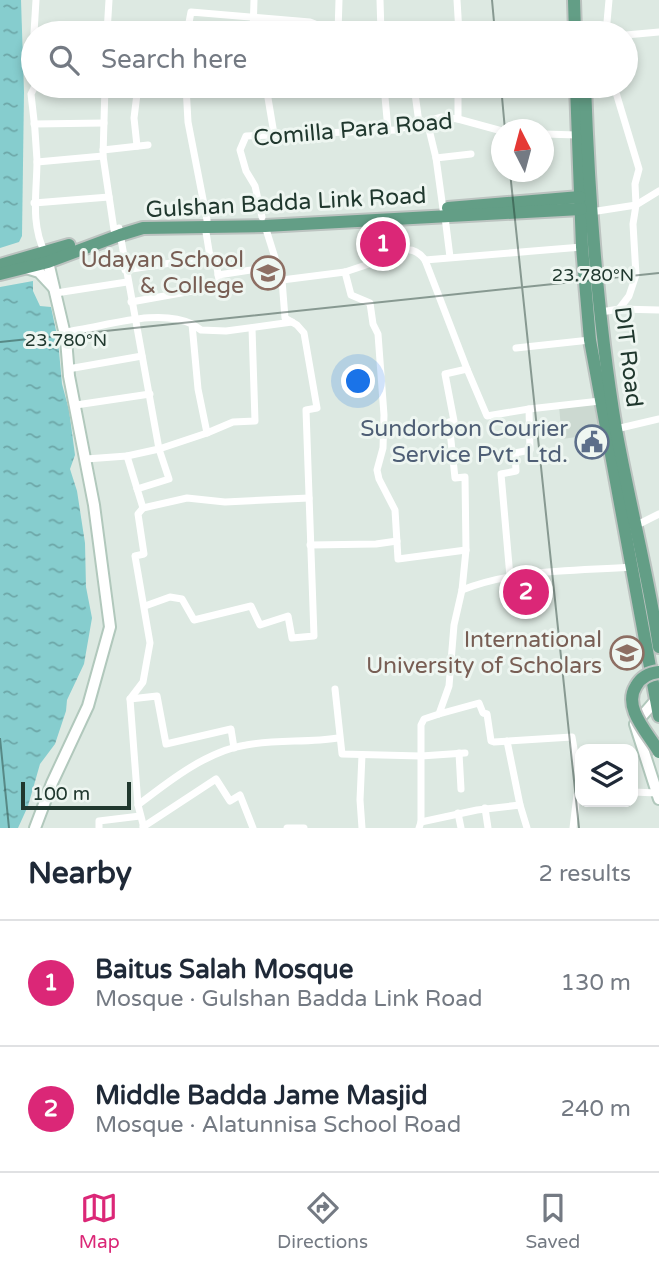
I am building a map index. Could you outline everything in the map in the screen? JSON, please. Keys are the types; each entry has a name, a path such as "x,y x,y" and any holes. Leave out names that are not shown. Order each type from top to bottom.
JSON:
{"main road":[{"path":"573,0 574,21"},
{"path":"582,0 583,21"},
{"path":"576,98 577,135 585,203"},
{"path":"585,98 585,203 582,247 596,311 590,341 600,401 630,524"},
{"name":"Gulshan Badda Link Road","path":"263,222 585,203"},
{"name":"DIT Road","path":"585,203 596,311 630,524 659,647"},
{"name":"Gulshan Badda Link Road","path":"0,274 26,268 117,231 206,223 369,220 444,213"},
{"name":"Gulshan Badda Link Road","path":"0,265 46,258"},
{"name":"DIT Road","path":"630,524 632,567 659,716"},
{"path":"659,672 643,677 635,686 631,697 635,712 659,752"}],"street":[{"path":"35,21 36,0"},
{"path":"108,21 109,0"},
{"path":"253,21 254,0"},
{"path":"338,21 339,0"},
{"path":"380,0 381,21"},
{"path":"457,0 458,21"},
{"path":"607,21 609,0"},
{"path":"189,21 191,12 302,21"},
{"path":"638,34 659,32"},
{"path":"31,98 37,162 34,203 38,239 46,258 64,332 68,369 86,459 110,627 88,706 52,783 35,828"},
{"path":"105,98 103,153 109,198 159,449 169,480 137,489"},
{"path":"136,98 134,118 137,146"},
{"path":"187,98 188,122 210,257"},
{"path":"268,98 274,134"},
{"path":"385,98 388,130"},
{"path":"417,98 436,158 450,257"},
{"path":"458,98 458,119"},
{"path":"618,98 639,162 633,224 636,275 629,296 619,309"},
{"name":"Comilla Para Road","path":"263,222 256,186 246,171 240,150 246,136 388,130 441,117 491,128"},
{"path":"34,124 104,123"},
{"path":"554,134 577,135"},
{"path":"37,162 148,145"},
{"path":"436,158 471,154"},
{"path":"585,203 636,205 659,191"},
{"path":"34,203 109,198"},
{"path":"369,220 378,261"},
{"path":"145,607 170,597 182,599 194,620 251,606 260,625 288,616 292,638 314,636 306,410 317,408 306,338 304,333 288,320 282,280 263,222"},
{"path":"425,260 582,247"},
{"path":"282,280 345,272 403,250 419,251 425,260 486,416 600,401"},
{"path":"125,270 215,256 220,286 131,302"},
{"path":"218,275 278,266"},
{"path":"26,268 39,272 48,279 55,291"},
{"path":"345,272 351,295 370,303 373,324 378,334 384,415 383,448 377,470 396,510 399,559 466,550"},
{"path":"55,291 127,282"},
{"path":"596,311 659,310"},
{"path":"64,332 169,317 182,318 201,330 226,331 288,320"},
{"path":"192,324 198,389 207,433"},
{"path":"86,459 128,456 159,449 233,422 255,421 252,328"},
{"path":"516,348 590,341"},
{"path":"68,369 142,356"},
{"path":"439,714 449,686 454,625 462,590 466,550 465,477 455,478 449,422 454,421 445,374 467,369"},
{"path":"76,405 150,394"},
{"path":"510,577 501,474 516,471 515,453 530,450 529,409"},
{"path":"616,429 659,419"},
{"path":"128,456 143,508"},
{"path":"253,828 240,795 230,801 216,779 144,827 138,805 130,699 143,682 150,643 135,556 145,554 138,514 143,508 187,498 225,502 309,498"},
{"path":"630,524 659,514"},
{"path":"310,545 397,541"},
{"path":"462,590 486,581 510,577 632,567"},
{"path":"334,689 342,754 421,756 462,753 461,789"},
{"path":"130,699 157,696 166,744 231,729 234,748"},
{"path":"638,793 658,796 635,724 655,701"},
{"path":"520,805 458,813 420,825 421,721 480,703 483,713 487,714 491,741 572,737 575,755"},
{"path":"138,805 208,758 234,748 247,744 315,742 338,738"},
{"path":"508,741 527,828"},
{"path":"362,755 362,828"},
{"path":"573,828 576,807"},
{"path":"485,808 488,828"},
{"path":"458,813 461,828"},
{"path":"99,828 99,821 141,816"},
{"path":"287,828 304,828"}],"shaded area":[{"path":"594,405 599,434 562,439 559,406"}],"water":[{"path":"0,0 21,0 21,98 24,98 22,236 19,242 0,248"},
{"path":"33,281 33,291 40,306 51,307 58,340 62,384 69,410 75,455 70,469 77,491 85,543 86,587 92,618 84,664 67,700 55,744 40,764 28,806 18,828 0,828 0,287"}],"place":[{"name":"Baitus Salah Mosque","path":"383,244"},
{"name":"Udayan School & College","path":"268,273"},
{"name":"Sundorbon Courier Service Pvt. Ltd.","path":"592,442"},
{"name":"Middle Badda Jame Masjid","path":"526,592"},
{"name":"International University of Scholars","path":"627,653"}]}
